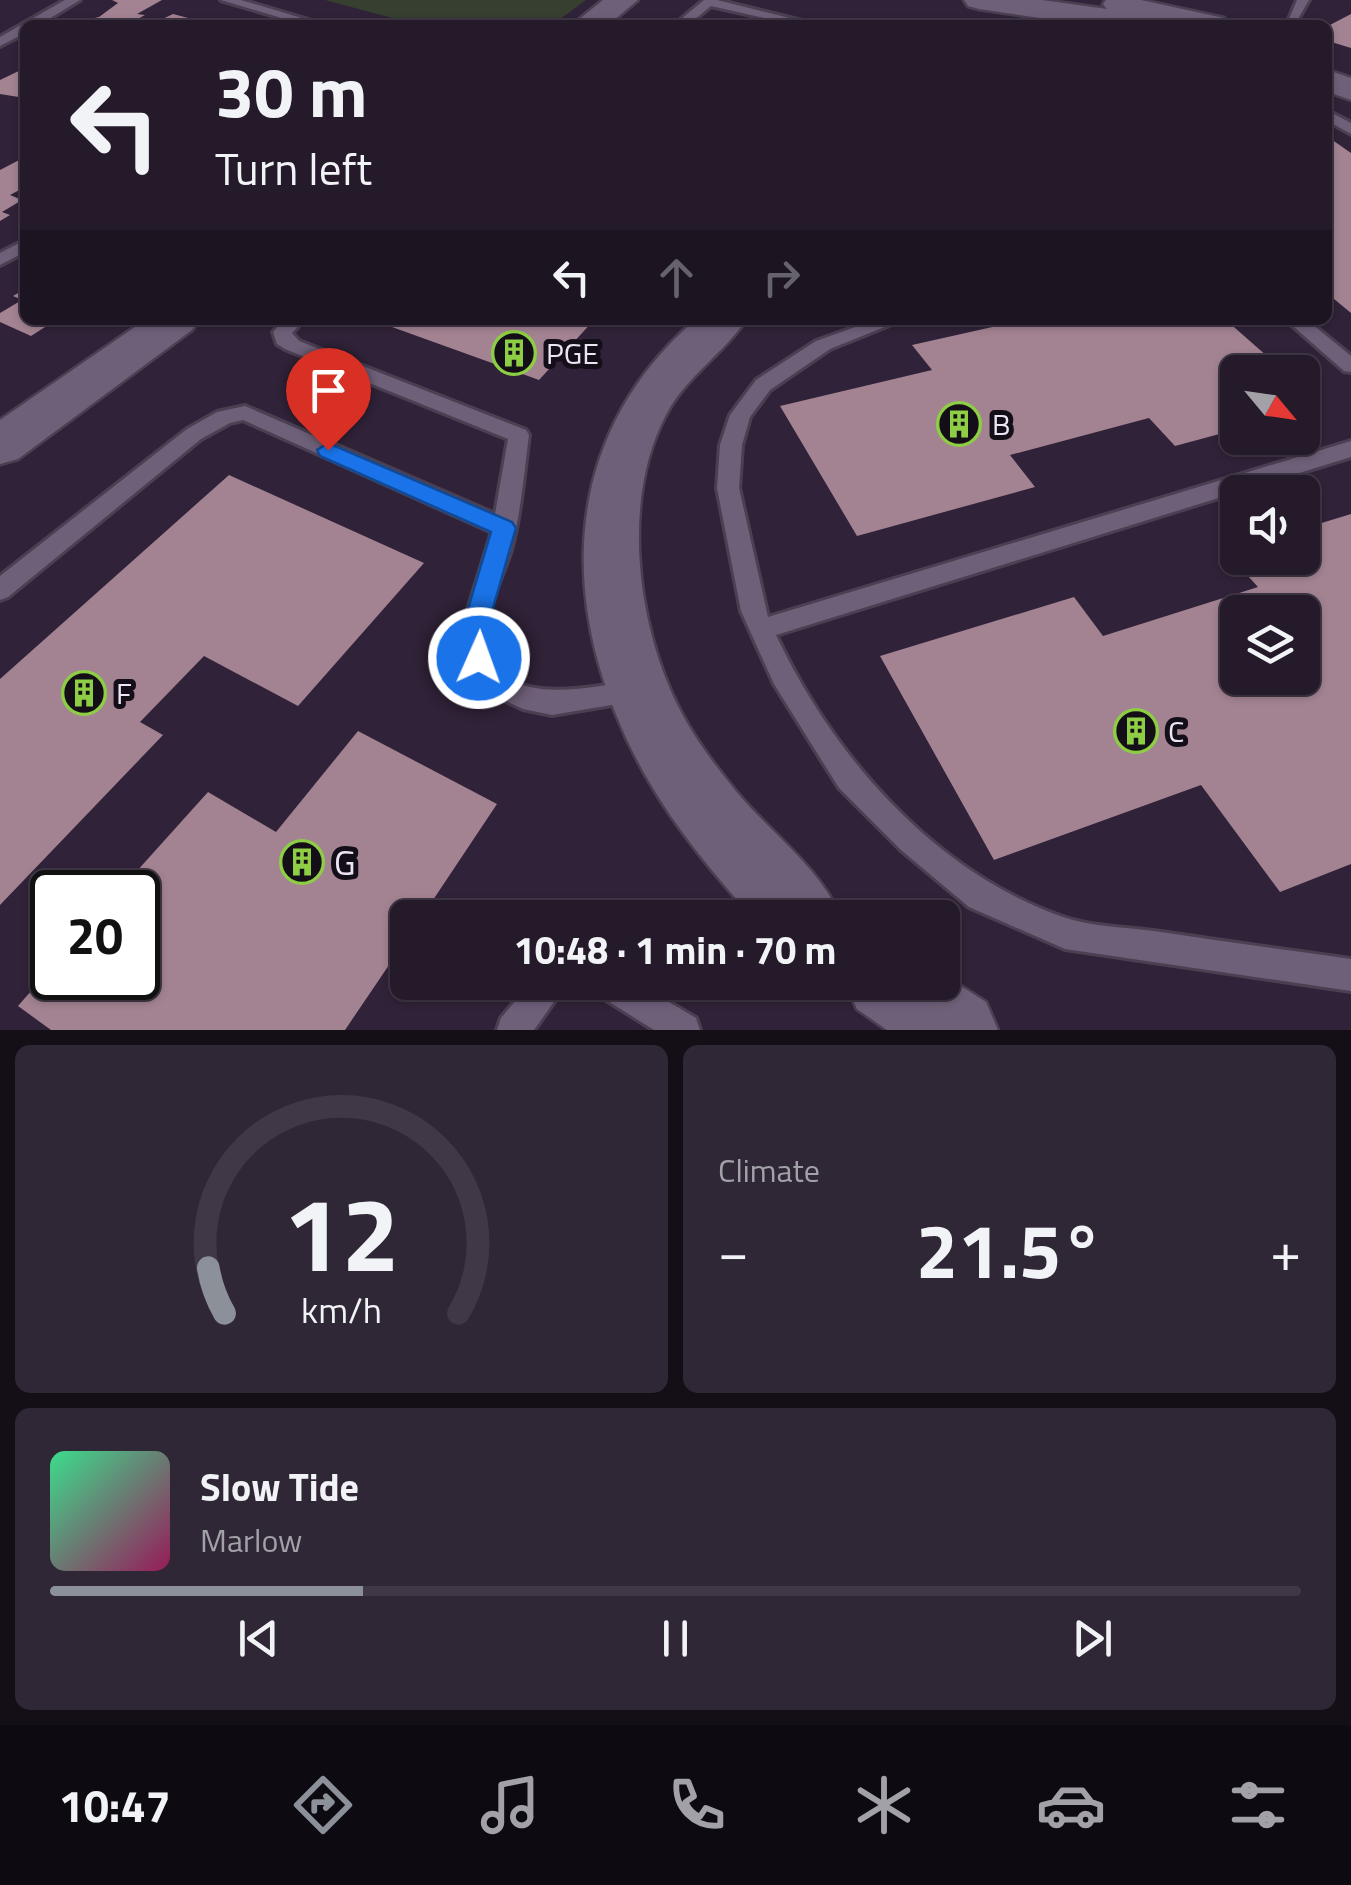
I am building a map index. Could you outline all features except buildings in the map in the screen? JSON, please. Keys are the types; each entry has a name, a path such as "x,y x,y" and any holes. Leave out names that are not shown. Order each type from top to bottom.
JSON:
{"street":[{"path":"595,20 623,0"},
{"path":"978,0 1084,12 1092,9 1138,20"},
{"path":"0,446 169,325"},
{"path":"717,325 699,339 662,382 630,438 614,503 614,586 628,660 667,752 768,900"},
{"path":"912,1000 958,1030"}],"lane":[{"path":"38,20 74,0"},
{"path":"227,0 300,20"},
{"path":"686,20 709,2 790,20"},
{"path":"290,325 282,332 284,340 292,345 518,435 504,528 474,629 479,658 496,684 523,698 552,702 642,691"},
{"path":"881,325 799,358 763,386 740,416 731,445 728,488 745,574 761,628 782,676 850,778 912,840 980,896 1065,934 1351,975"},
{"path":"1301,325 1351,366"},
{"path":"0,590 194,434 224,417 245,413 504,528"},
{"path":"761,628 1351,450"},
{"path":"513,1030 537,1000"},
{"path":"647,1000 684,1030"}],"green space":[{"path":"325,0 586,0 559,20 399,20"}],"place":[{"name":"PGE","path":"514,353"},
{"name":"B","path":"959,424"},
{"name":"F","path":"84,693"},
{"name":"C","path":"1136,731"},
{"name":"G","path":"302,862"}],"route":[{"path":"328,450 504,528 474,629 479,658"}]}
